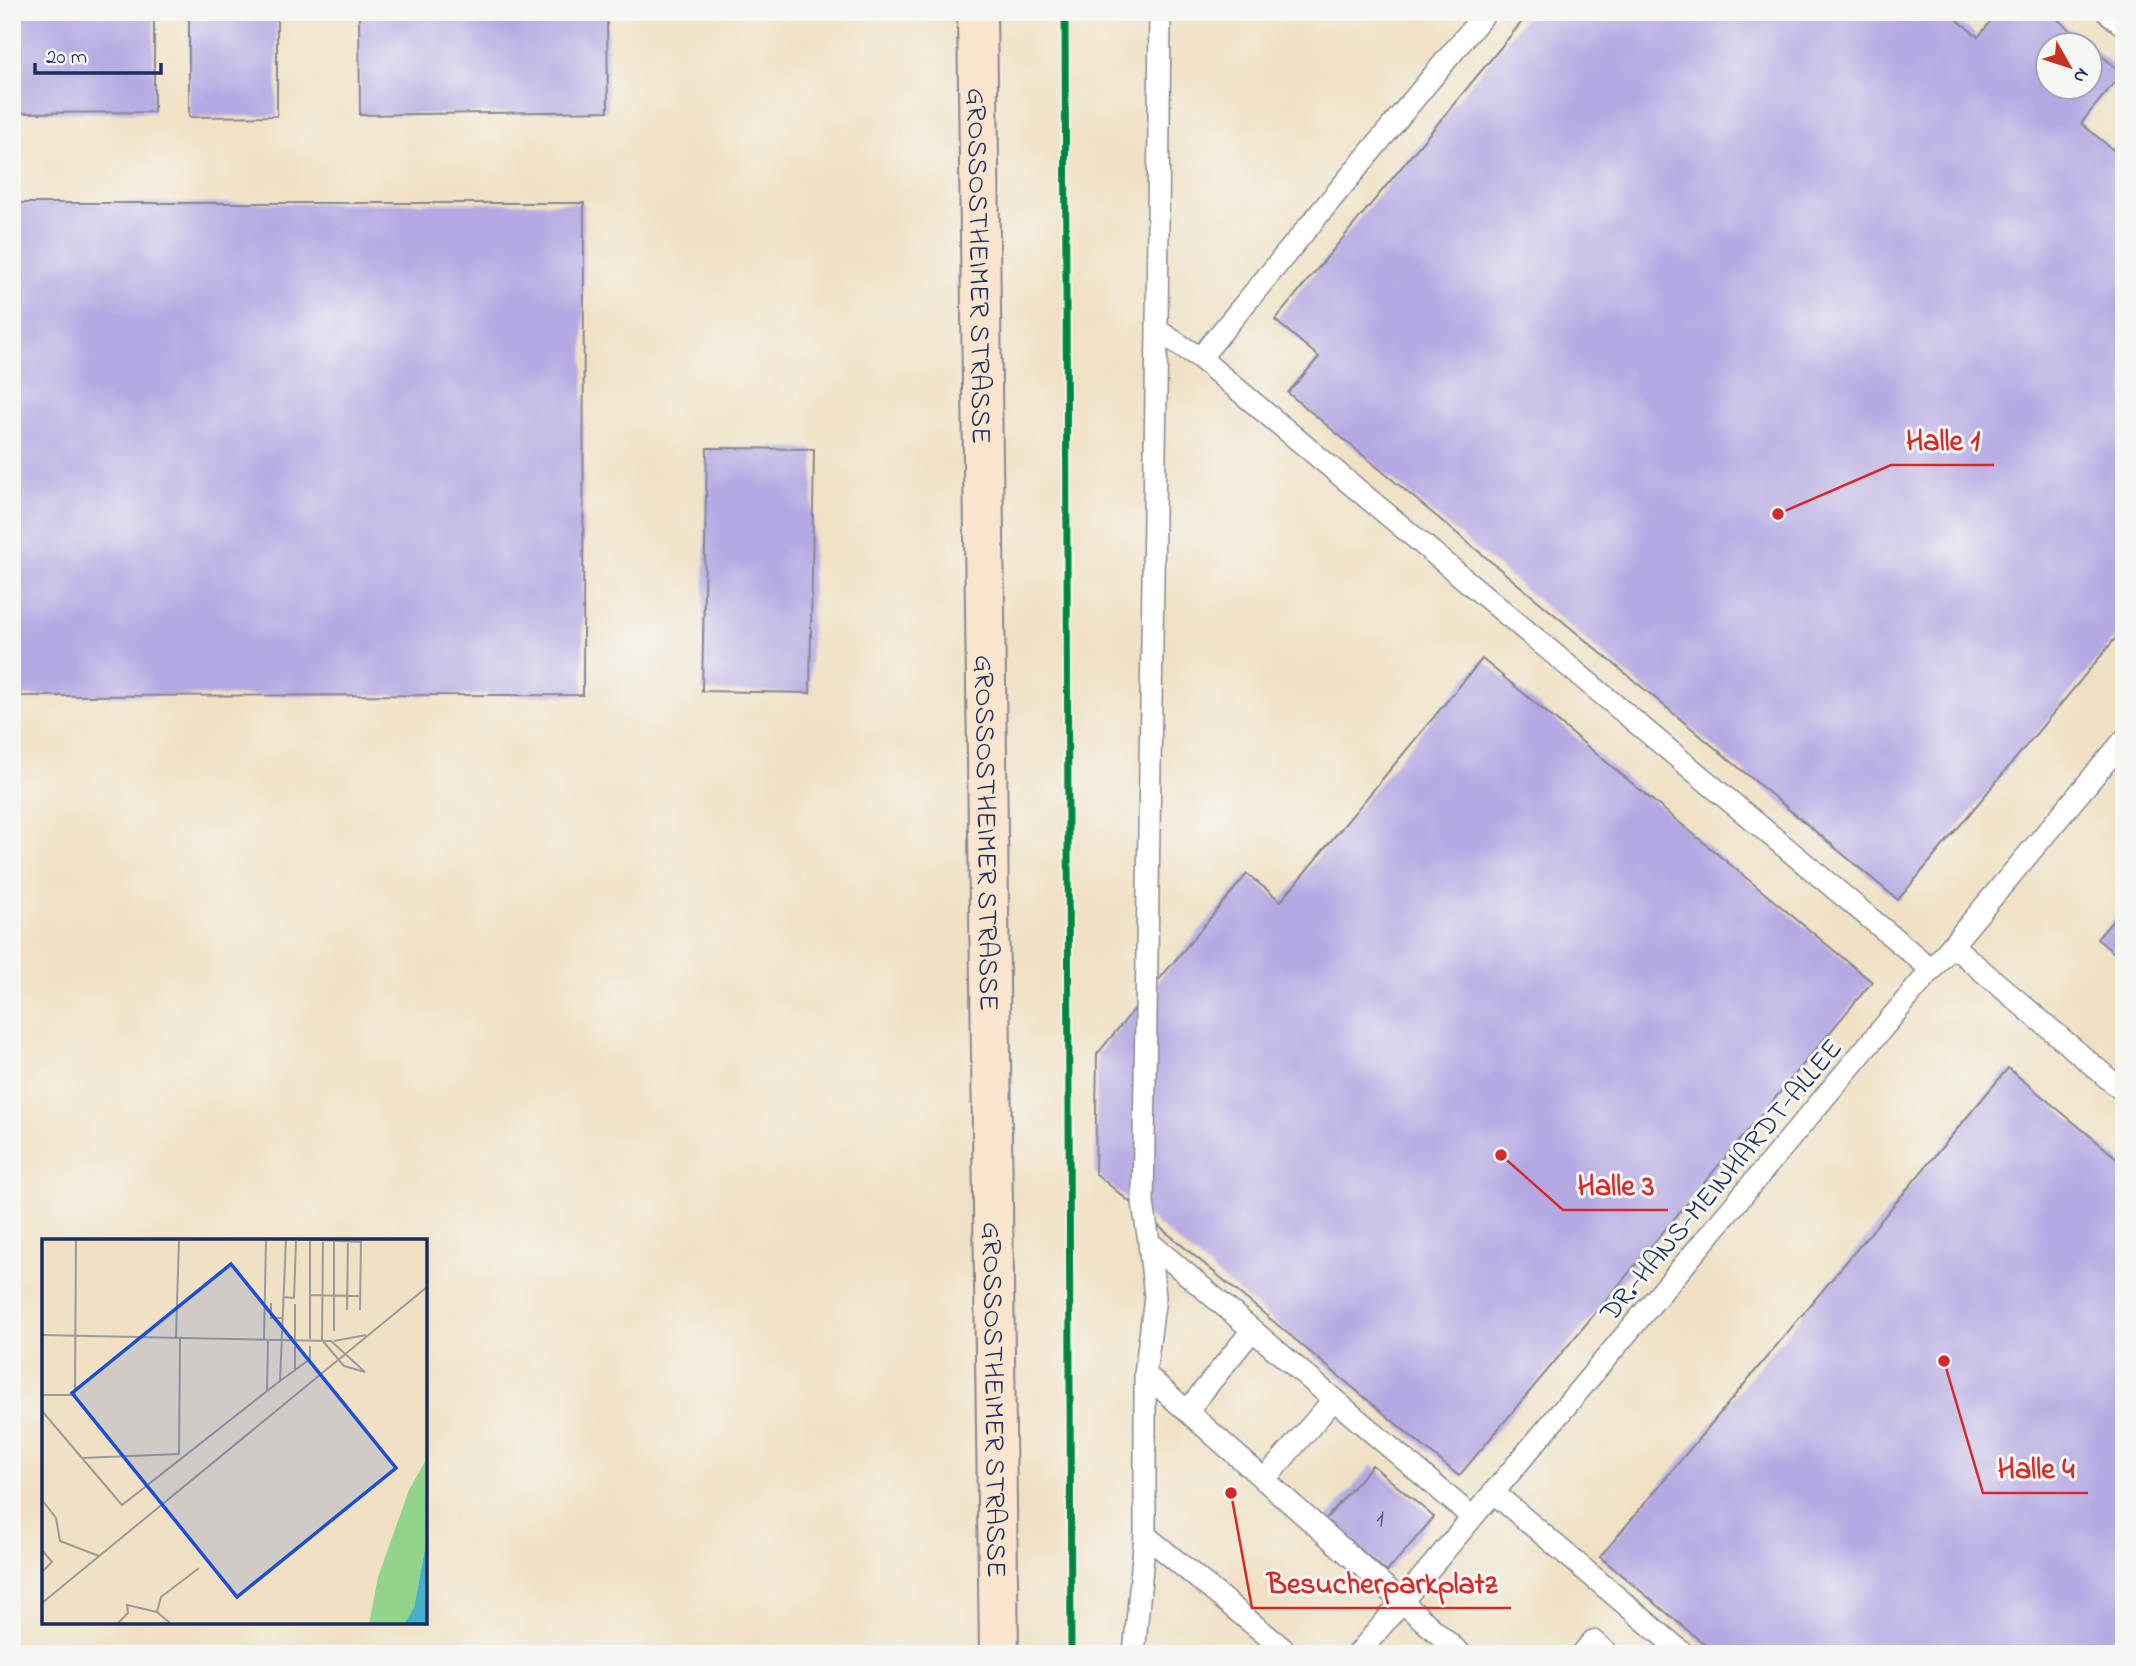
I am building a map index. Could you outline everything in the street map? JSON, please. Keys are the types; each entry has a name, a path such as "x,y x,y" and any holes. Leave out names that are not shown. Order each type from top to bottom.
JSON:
{"main road":[{"name":"GROSSOSTHEIMER STRASSE","path":"977,12 999,1654"}],"lane":[{"path":"1135,1654 1145,1535 1145,1374 1155,1297 1143,1203 1160,12"},
{"path":"1200,358 1486,12"},
{"path":"2107,12 2124,26"},
{"path":"1157,330 1200,358 1932,970"},
{"name":"DR.-HANS-MEINHARDT-ALLEE","path":"1358,1654 2124,740"},
{"path":"1952,945 2124,1091"},
{"path":"1149,1242 1472,1517"},
{"path":"1186,1411 1250,1333"},
{"path":"1145,1374 1461,1654"},
{"path":"1264,1480 1330,1404"},
{"path":"1493,1492 1684,1654"},
{"path":"1145,1535 1287,1652"},
{"path":"1582,1654 1593,1641 1608,1654"}],"building":[{"path":"12,12 154,12 154,112 12,113"},
{"path":"189,12 277,12 277,116 189,117"},
{"path":"359,12 607,12 608,111 360,115"},
{"path":"1530,12 1948,12 1978,37 1998,12 2049,12 2073,32 2035,32 2035,102 2098,102 2081,123 2124,159 2124,638 2119,634 1898,900 1288,393 1319,357 1275,320"},
{"path":"2104,58 2122,73 2104,95"},
{"path":"12,203 584,203 583,695 12,696"},
{"path":"707,448 814,449 810,693 702,691"},
{"path":"1482,659 1872,982 1459,1476 1095,1173 1097,1054 1247,874 1281,901"},
{"path":"2124,908 2124,961 2097,939"},
{"path":"2008,1068 2124,1164 2124,1654 1716,1654 1600,1557"},
{"path":"1372,1465 1434,1517 1387,1572 1325,1520"}],"cycle path":[{"path":"1065,12 1071,1654"}],"place":[{"name":"Halle 1","path":"1778,514"},
{"name":"Halle 3","path":"1501,1155"},
{"name":"Halle 4","path":"1944,1361"},
{"name":"Besucherparkplatz","path":"1231,1493"}]}
